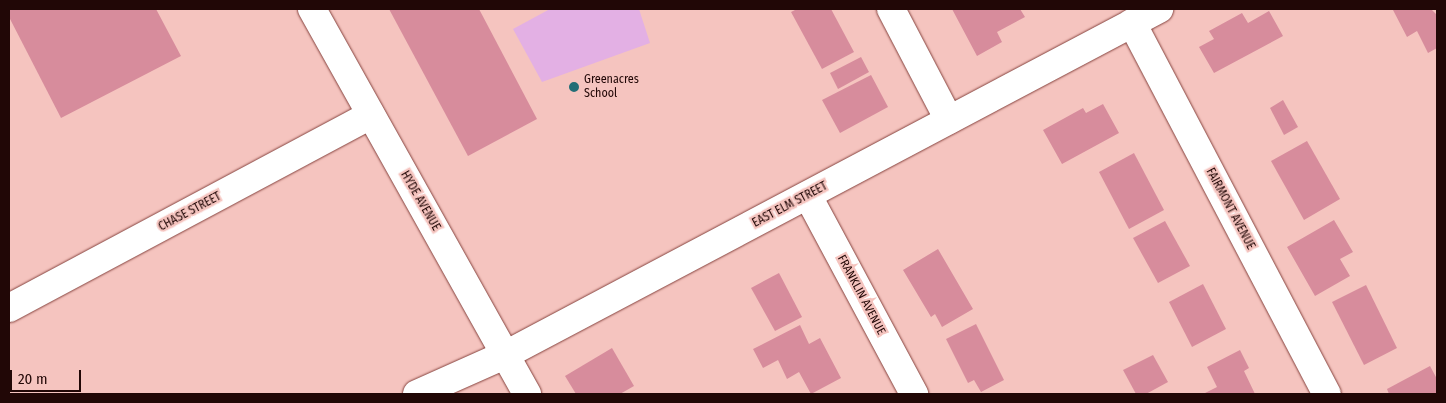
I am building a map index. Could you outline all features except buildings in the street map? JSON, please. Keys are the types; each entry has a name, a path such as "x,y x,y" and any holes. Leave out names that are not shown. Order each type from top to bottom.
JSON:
{"street":[{"name":"HYDE AVENUE","path":"312,9 528,394"},
{"path":"891,9 949,120"},
{"name":"EAST ELM STREET","path":"417,394 507,354 1159,9"},
{"name":"FAIRMONT AVENUE","path":"1132,23 1327,394"},
{"name":"CHASE STREET","path":"9,308 371,115"},
{"name":"FRANKLIN AVENUE","path":"808,196 914,394"}],"shaded area":[{"path":"550,9 639,9 650,43 542,82 513,29"}],"place":[{"name":"Greenacres School","path":"574,87"}]}
